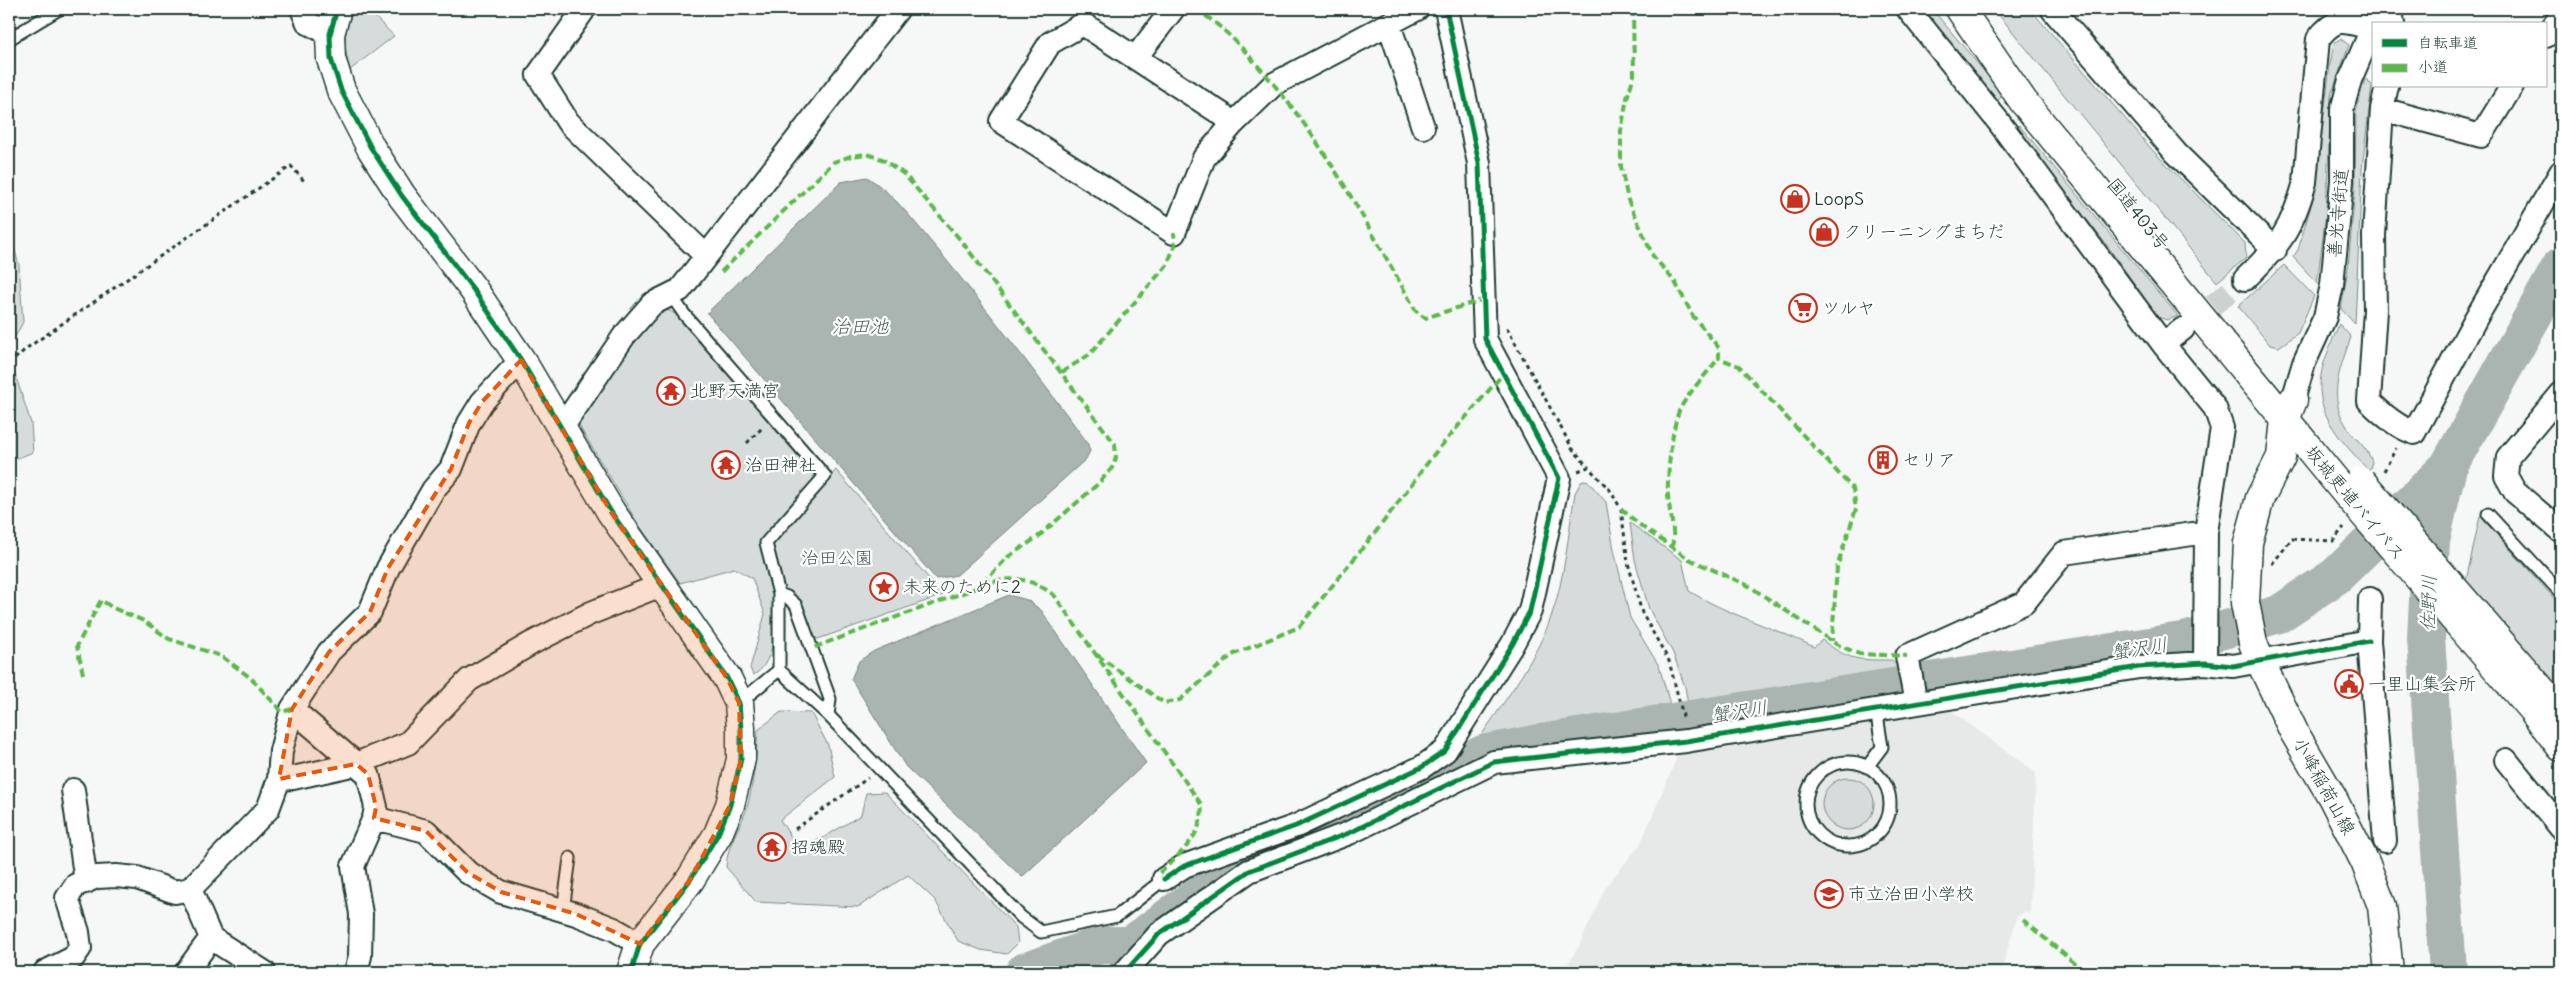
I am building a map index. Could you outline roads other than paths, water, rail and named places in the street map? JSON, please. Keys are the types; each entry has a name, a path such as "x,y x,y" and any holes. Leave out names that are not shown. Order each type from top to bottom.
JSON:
{"main road":[{"name":"国道403号","path":"1960,9 2023,101 2289,410"},
{"name":"国道403号","path":"1972,9 2289,410"},
{"path":"334,21 331,59 341,90 371,148 402,196 473,290 521,360 611,512 727,678 739,703 741,760 730,805 718,834 690,880 640,944 631,972"},
{"name":"坂城更埴バイパス","path":"2289,410 2355,489 2549,709 2561,746"},
{"name":"小峰稲荷山線","path":"2289,410 2280,457 2260,498 2248,543 2245,603 2256,652 2294,732 2332,797 2365,862 2382,906 2389,972"}],"street":[{"path":"302,9 308,23 334,21"},
{"path":"561,429 624,336 652,304 680,290 705,255 898,9"},
{"path":"1136,57 1173,9"},
{"path":"1232,125 1223,115 1083,24 1050,43 1001,121 1174,233 1204,158 1232,125 1274,84 1417,9"},
{"path":"1164,879 1184,866 1299,825 1422,767 1445,751 1512,645 1530,611 1559,478 1486,339 1479,163 1446,9"},
{"path":"1908,9 1998,121 2163,344 2215,408 2222,428 2206,532 2204,658"},
{"path":"2052,9 2176,153 2275,250"},
{"name":"善光寺街道","path":"2379,22 2383,9"},
{"path":"2380,22 2391,9"},
{"path":"583,11 538,75 568,122 705,255"},
{"path":"2548,33 2561,16"},
{"path":"2244,279 2275,250 2288,229 2305,182 2318,39 2329,24 2338,22 2372,25"},
{"path":"1389,24 1423,127"},
{"name":"善光寺街道","path":"2289,410 2304,363 2325,317 2330,293 2342,181 2342,110 2350,80 2372,37"},
{"path":"2387,88 2382,109 2374,235 2375,310 2369,401 2389,420 2414,433 2476,318 2561,172"},
{"path":"2382,109 2481,136 2511,88"},
{"path":"1998,121 2023,101"},
{"path":"2163,344 2183,329"},
{"path":"45,972 73,958 80,948 78,932 67,898 76,885 97,877 116,876 137,878 175,892 190,889 268,809 279,779 281,751 292,708 329,652 370,612 388,568 434,490 451,469 469,423 482,402 521,360"},
{"path":"2561,394 2508,456 2506,476 2515,492 2561,532"},
{"path":"1915,698 1907,656 2024,603 2064,553 2206,532"},
{"path":"279,779 293,778 356,764 408,743 469,680 532,643 591,613 661,586"},
{"path":"2370,599 2369,641 2384,841"},
{"path":"1125,972 1159,934 1249,871 1349,833 1494,762 1686,741 1876,709 1915,698 2204,658 2233,666 2256,652 2369,641"},
{"path":"292,708 368,774 376,806 374,818 353,866 361,914 360,956 356,972"},
{"path":"2506,760 2561,828"},
{"path":"73,790 86,882"},
{"path":"374,818 426,832 467,872 501,892 614,929 640,944"},
{"path":"190,889 210,938 264,972"},
{"path":"186,972 210,938"}],"lane":[{"path":"9,39 59,9"},
{"path":"671,295 684,314 825,476 766,543 779,594 779,670 828,715 1021,917 1041,932 1116,916 1164,879"},
{"path":"2488,514 2561,593"},
{"path":"779,594 787,596 796,605 830,699 828,715"},
{"path":"739,703 779,670"},
{"path":"1867,767 1882,747 1876,709"},
{"path":"1856,763 1867,767 1878,775 1887,791 1889,810 1886,822 1878,833 1868,841 1857,845 1843,846 1830,842 1819,835 1811,824 1806,811 1806,798 1810,785 1819,774 1830,766 1856,763"},
{"path":"563,911 570,858"}],"water":[{"name":"治田池","path":"867,177 887,192 914,221 1014,345 1087,442 1090,451 1086,459 957,575 936,579 707,313 841,182"},
{"path":"1009,595 1027,600 1041,610 1146,763 1022,877 906,767 851,679 859,661 874,651"}],"waterway":[{"name":"佐野川","path":"2448,972 2426,638 2431,540 2448,467 2561,266"},
{"name":"蟹沢川","path":"1024,972 1100,945 1131,945 1244,861 1326,826 1483,754 1540,743 2188,640 2279,614 2336,576 2448,467"},
{"path":"1108,972 1131,945"}],"tunnel":[{"path":"2187,326 2245,279"}],"place":[{"name":"LoopS","path":"1795,199"},
{"name":"クリーニングまちだ","path":"1824,232"},
{"name":"ツルヤ","path":"1803,308"},
{"name":"北野天満宮","path":"671,391"},
{"name":"セリア","path":"1883,460"},
{"name":"治田神社","path":"726,465"},
{"name":"未来のために2","path":"884,587"},
{"name":"一里山集会所","path":"2349,684"},
{"name":"招魂殿","path":"772,847"},
{"name":"市立治田小学校","path":"1829,894"}],"park label":[{"name":"治田公園","path":"837,558"}]}
